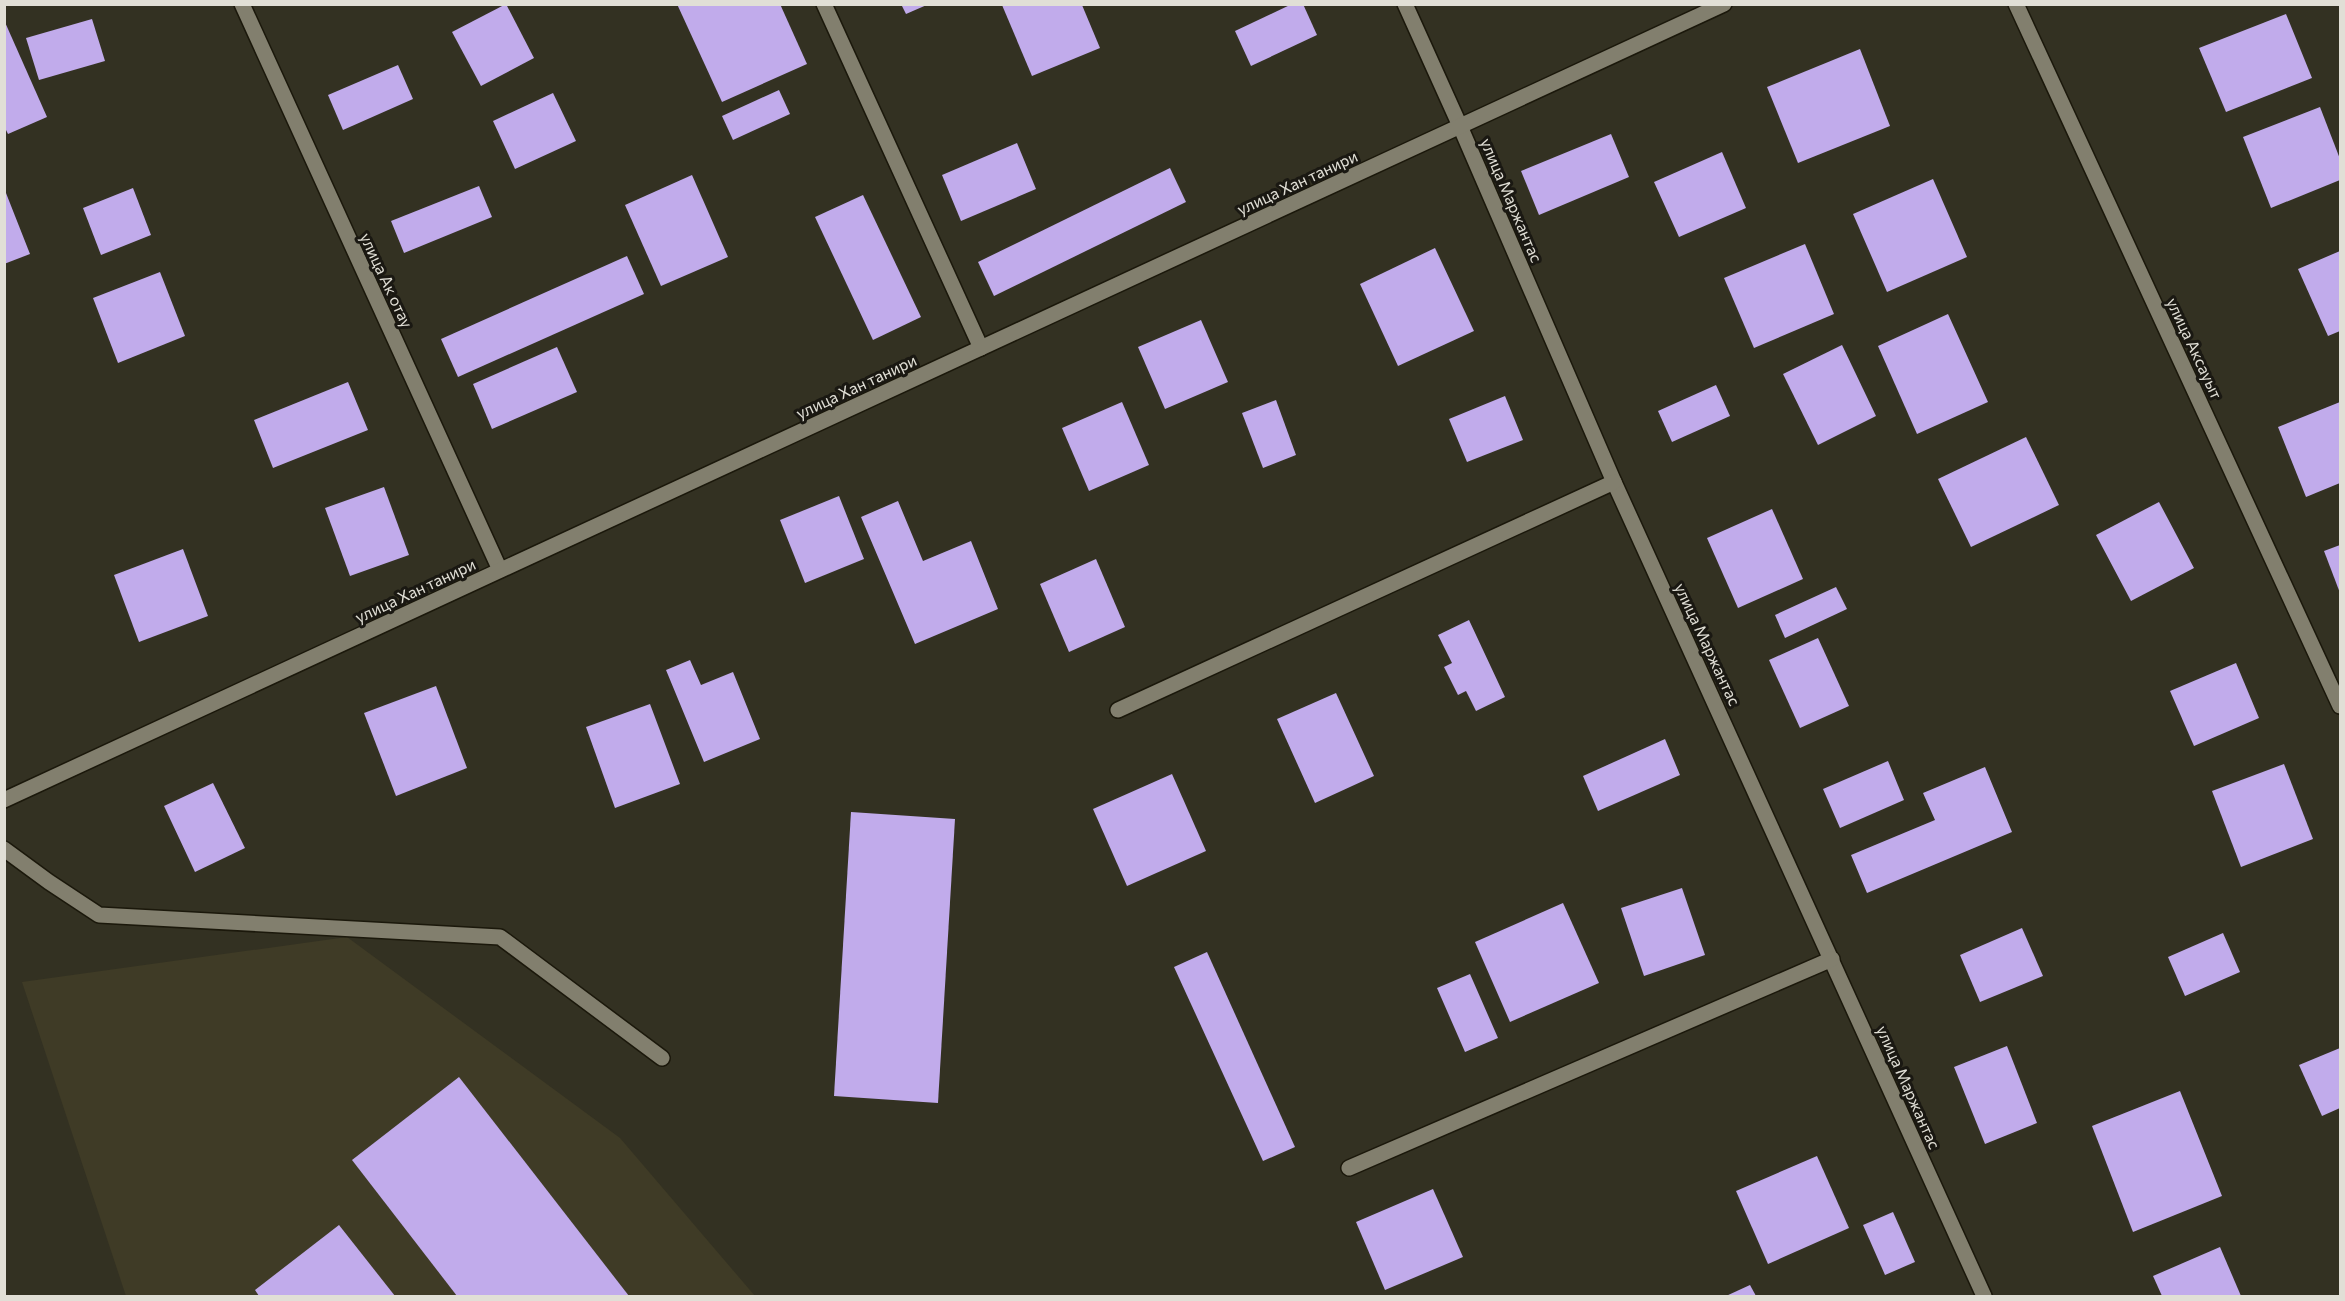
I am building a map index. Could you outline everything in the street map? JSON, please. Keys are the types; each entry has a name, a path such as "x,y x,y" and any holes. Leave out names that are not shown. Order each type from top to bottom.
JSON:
{"street":[{"name":"улица Ак отау","path":"242,4 500,570"},
{"path":"824,4 981,348"},
{"name":"улица Маржантас","path":"1405,4 1614,482 1984,1296"},
{"name":"улица Хан танири","path":"4,800 1724,4"},
{"name":"улица Аксауыт","path":"2016,4 2340,706"},
{"path":"1118,710 1614,482"},
{"path":"4,849 99,915 500,937 662,1058"},
{"path":"1349,1168 1832,959"}],"shaded area":[{"path":"347,937 620,1138 755,1296 126,1296 22,982"}],"building":[{"path":"506,4 534,58 481,86 452,32"},
{"path":"677,4 780,4 807,64 722,102"},
{"path":"901,4 929,4 906,14"},
{"path":"1292,4 1303,4 1317,35 1251,66 1235,31"},
{"path":"1002,5 1082,5 1100,48 1032,76"},
{"path":"2286,14 2312,78 2226,112 2199,48"},
{"path":"92,19 105,61 39,80 26,38"},
{"path":"4,20 47,117 8,134 4,126"},
{"path":"1860,49 1890,126 1798,163 1767,87"},
{"path":"398,65 413,99 343,130 328,95"},
{"path":"779,90 790,114 733,140 722,116"},
{"path":"553,93 576,141 515,169 493,121"},
{"path":"2320,107 2340,159 2340,180 2271,208 2243,137"},
{"path":"1611,134 1629,177 1539,215 1521,171"},
{"path":"1017,143 1036,189 961,221 942,175"},
{"path":"1722,152 1746,208 1679,237 1654,182"},
{"path":"1170,168 1186,202 994,296 978,262"},
{"path":"692,175 728,257 661,286 625,205"},
{"path":"1933,179 1967,257 1887,292 1853,214"},
{"path":"479,186 492,217 404,253 391,221"},
{"path":"4,188 30,254 4,264"},
{"path":"133,188 151,235 101,255 83,208"},
{"path":"863,195 921,317 873,340 815,217"},
{"path":"1805,244 1834,314 1754,348 1724,278"},
{"path":"1435,248 1474,331 1398,366 1360,284"},
{"path":"2340,251 2340,331 2328,336 2298,269"},
{"path":"627,256 644,294 458,377 441,339"},
{"path":"160,272 185,336 118,363 93,298"},
{"path":"1948,314 1988,402 1917,434 1878,346"},
{"path":"1201,320 1228,382 1165,409 1138,347"},
{"path":"1842,345 1876,416 1818,445 1783,374"},
{"path":"557,347 577,392 492,429 473,384"},
{"path":"348,382 368,430 273,468 254,420"},
{"path":"1716,385 1730,416 1672,442 1658,411"},
{"path":"1505,396 1523,440 1467,462 1449,419"},
{"path":"1276,400 1296,455 1263,468 1242,413"},
{"path":"1122,402 1149,465 1089,491 1062,428"},
{"path":"2340,402 2340,483 2306,497 2278,427"},
{"path":"2026,437 2059,505 1971,547 1938,479"},
{"path":"384,487 409,555 350,576 325,508"},
{"path":"839,496 864,559 805,583 780,520"},
{"path":"898,501 923,561 971,541 998,609 915,644 861,517"},
{"path":"2159,502 2194,568 2131,601 2096,535"},
{"path":"1772,509 1803,579 1738,608 1707,538"},
{"path":"2340,545 2340,593 2324,551"},
{"path":"183,549 208,616 139,642 114,575"},
{"path":"1096,559 1125,627 1069,652 1040,584"},
{"path":"1836,587 1847,609 1785,638 1775,615"},
{"path":"1469,620 1505,697 1476,711 1466,691 1458,695 1444,667 1452,663 1438,635"},
{"path":"1818,638 1849,706 1800,728 1769,660"},
{"path":"690,660 701,685 733,672 760,739 704,762 666,670"},
{"path":"2236,663 2259,718 2194,746 2170,691"},
{"path":"436,686 467,768 396,796 364,713"},
{"path":"1336,693 1374,776 1315,803 1277,719"},
{"path":"650,704 680,784 615,808 586,727"},
{"path":"1665,739 1680,775 1598,811 1583,776"},
{"path":"1888,761 1904,800 1840,828 1823,789"},
{"path":"2284,764 2313,839 2241,867 2212,791"},
{"path":"1985,767 2012,832 1867,893 1851,855 1935,820 1923,793"},
{"path":"1172,774 1206,851 1127,886 1093,809"},
{"path":"213,783 245,848 195,872 164,806"},
{"path":"851,812 955,819 938,1103 834,1096"},
{"path":"1682,888 1705,955 1644,976 1621,908"},
{"path":"1563,903 1599,983 1510,1022 1475,942"},
{"path":"2022,928 2043,976 1980,1002 1960,955"},
{"path":"2223,933 2240,972 2185,996 2168,957"},
{"path":"1207,952 1295,1147 1263,1161 1174,967"},
{"path":"1470,974 1498,1038 1465,1052 1437,988"},
{"path":"2007,1046 2037,1123 1985,1144 1954,1067"},
{"path":"2340,1048 2340,1108 2322,1116 2299,1065"},
{"path":"459,1077 629,1296 457,1296 352,1160"},
{"path":"2180,1091 2222,1196 2133,1232 2092,1126"},
{"path":"1817,1156 1849,1228 1768,1264 1736,1191"},
{"path":"1433,1189 1463,1257 1385,1290 1356,1222"},
{"path":"1893,1212 1915,1262 1885,1275 1863,1225"},
{"path":"339,1225 395,1296 259,1296 255,1290"},
{"path":"2220,1247 2241,1296 2162,1296 2153,1276"},
{"path":"1750,1285 1756,1296 1726,1296"}]}
